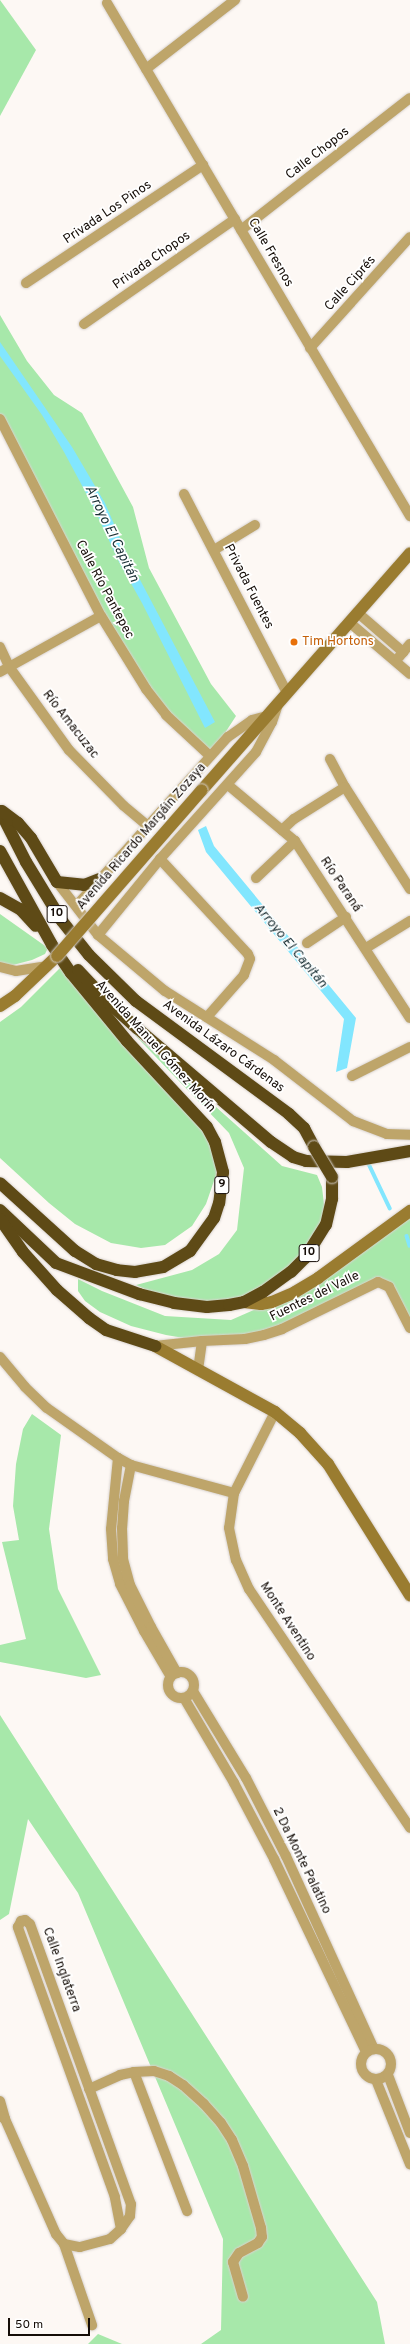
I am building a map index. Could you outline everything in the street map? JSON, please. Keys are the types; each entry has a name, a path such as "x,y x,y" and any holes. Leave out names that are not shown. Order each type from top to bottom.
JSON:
{"highway":[{"path":"0,810 18,823 31,838 57,882 84,885 100,879"},
{"name":"Avenida Lázaro Cárdenas","path":"0,810 26,862 62,921 88,955 136,1001 290,1114 304,1128 332,1177 332,1199 326,1225 305,1258 279,1281 244,1302"},
{"name":"10","path":"0,851 55,950"},
{"path":"0,862 11,872"},
{"path":"0,898 20,909 55,950 137,1028 270,1142 293,1157 306,1161 346,1162 410,1151"},
{"name":"Avenida Manuel Gómez Morín","path":"0,1183 75,1251 96,1264 117,1270 136,1272 163,1267 190,1251 214,1218 219,1203 223,1172 215,1142 207,1127 99,1008 55,950"},
{"path":"0,1210 56,1263 139,1294 174,1303 207,1307 244,1302"},
{"path":"0,1219 28,1257 57,1290 89,1318 106,1330 155,1346"}],"street":[{"path":"146,68 235,0"},
{"name":"Calle Fresnos","path":"107,3 410,516"},
{"name":"Calle Chopos","path":"241,230 410,98"},
{"name":"Privada Los Pinos","path":"26,283 203,165"},
{"name":"Privada Chopos","path":"84,324 235,219"},
{"name":"Calle Ciprés","path":"310,348 410,237"},
{"name":"Calle Río Pantepec","path":"0,419 101,616 156,703 210,756"},
{"name":"Privada Fuentes","path":"184,494 287,693"},
{"path":"214,550 255,525"},
{"name":"Avenida Ricardo Margáin Zozaya","path":"0,1006 48,966 55,950 202,790 410,553"},
{"path":"358,613 403,652"},
{"path":"0,672 10,668 101,616"},
{"path":"349,622 410,674"},
{"path":"395,662 410,644"},
{"name":"Río Amacuzac","path":"0,647 10,668 69,750 124,806 148,826"},
{"path":"98,935 160,859 256,752 272,722 279,703"},
{"name":"Avenida Ricardo Margáin Zozaya","path":"77,905 210,756 237,730 252,720 267,716"},
{"path":"330,759 344,787 410,889"},
{"name":"Río Paraná","path":"228,785 295,841 346,917 410,1018"},
{"path":"282,830 294,819 344,787"},
{"path":"256,878 295,841"},
{"path":"160,859 248,954 250,959 244,975 207,1017"},
{"path":"57,882 77,905 98,935 166,991 274,1060 353,1121 387,1134 410,1135"},
{"path":"307,943 346,917"},
{"path":"366,948 410,921"},
{"path":"0,968 16,971 48,966"},
{"path":"352,1076 410,1047"},
{"path":"244,1302 261,1304 272,1302 295,1292 318,1278 410,1211"},
{"name":"Fuentes del Valle","path":"155,1346 202,1341 245,1339 264,1335 289,1326 373,1283 383,1283 389,1287 410,1328"},
{"path":"198,1370 202,1341"},
{"path":"155,1346 275,1412 300,1433 328,1464 410,1595"},
{"path":"0,1357 24,1387 47,1408 118,1458 131,1465 234,1493"},
{"name":"Monte Aventino","path":"275,1412 234,1493 229,1528 231,1544 249,1589 410,1828"},
{"path":"118,1458 111,1529 113,1559 120,1584 144,1632 174,1675"},
{"path":"131,1465 122,1521 123,1558 130,1585 174,1675"},
{"path":"186,1673 192,1679 193,1690 184,1698 176,1697 170,1692 168,1684 174,1675 186,1673"},
{"name":"2 Da Monte Palatino","path":"193,1690 246,1778 286,1856 370,2051"},
{"name":"2 Da Monte Palatino","path":"184,1698 234,1783 370,2051"},
{"name":"Calle Inglaterra","path":"64,2244 80,2247 110,2239 121,2229 130,2216 131,2204 30,1924 23,1920 18,1927 115,2197 121,2229"},
{"path":"388,2075 376,2080 367,2077 361,2070 361,2060 370,2051 384,2051 390,2058 391,2068 388,2075 410,2133"},
{"path":"89,2089 134,2072 154,2071 169,2076 183,2085 212,2113 232,2140 252,2191 262,2237 258,2243 239,2252 233,2262 243,2297"},
{"path":"134,2072 187,2211"},
{"path":"376,2080 410,2164"},
{"path":"0,2102 3,2118 56,2234 64,2244 92,2325"}],"green space":[{"path":"0,0 36,50 0,116"},
{"path":"0,315 27,361 54,395 82,413 133,507 149,568 211,684 236,716 210,756 146,689 0,424"},
{"path":"0,914 48,948 45,954 32,960 13,965 0,964"},
{"path":"65,963 218,1150 216,1175 206,1204 192,1226 165,1245 141,1248 111,1243 75,1224 49,1203 0,1158 0,1022 21,1007"},
{"path":"130,1030 282,1166 317,1175 322,1187 325,1213 312,1239 292,1269 255,1293 220,1303 161,1297 136,1285 192,1270 219,1254 237,1230 244,1168 229,1133"},
{"path":"410,1211 410,1328 389,1287 373,1283 282,1329 202,1341 166,1335 131,1326 100,1312 85,1301 78,1291 78,1279 102,1291 165,1316 231,1320 295,1292"},
{"path":"32,1414 61,1435 49,1529 58,1589 101,1675 86,1678 0,1662 0,1645 26,1639 2,1542 19,1540 13,1506 16,1464 23,1429"},
{"path":"0,1715 377,2302 385,2344 201,2344 221,2330 223,2239 78,1893 28,1819 9,1914 0,1920"},
{"path":"98,2334 122,2344 88,2344"}],"water":[{"path":"0,342 72,447 105,503 128,557 215,722 205,728 142,603 119,562 94,508 64,452 42,415 0,356"},
{"path":"206,826 214,846 356,1018 347,1068 336,1072 344,1019 206,852 198,830"}],"waterway":[{"name":"Arroyo El Capitán","path":"369,1164 390,1208"},
{"name":"Arroyo El Capitán","path":"407,1236 410,1246"}],"place":[{"name":"Tim Hortons","path":"294,642"}]}
